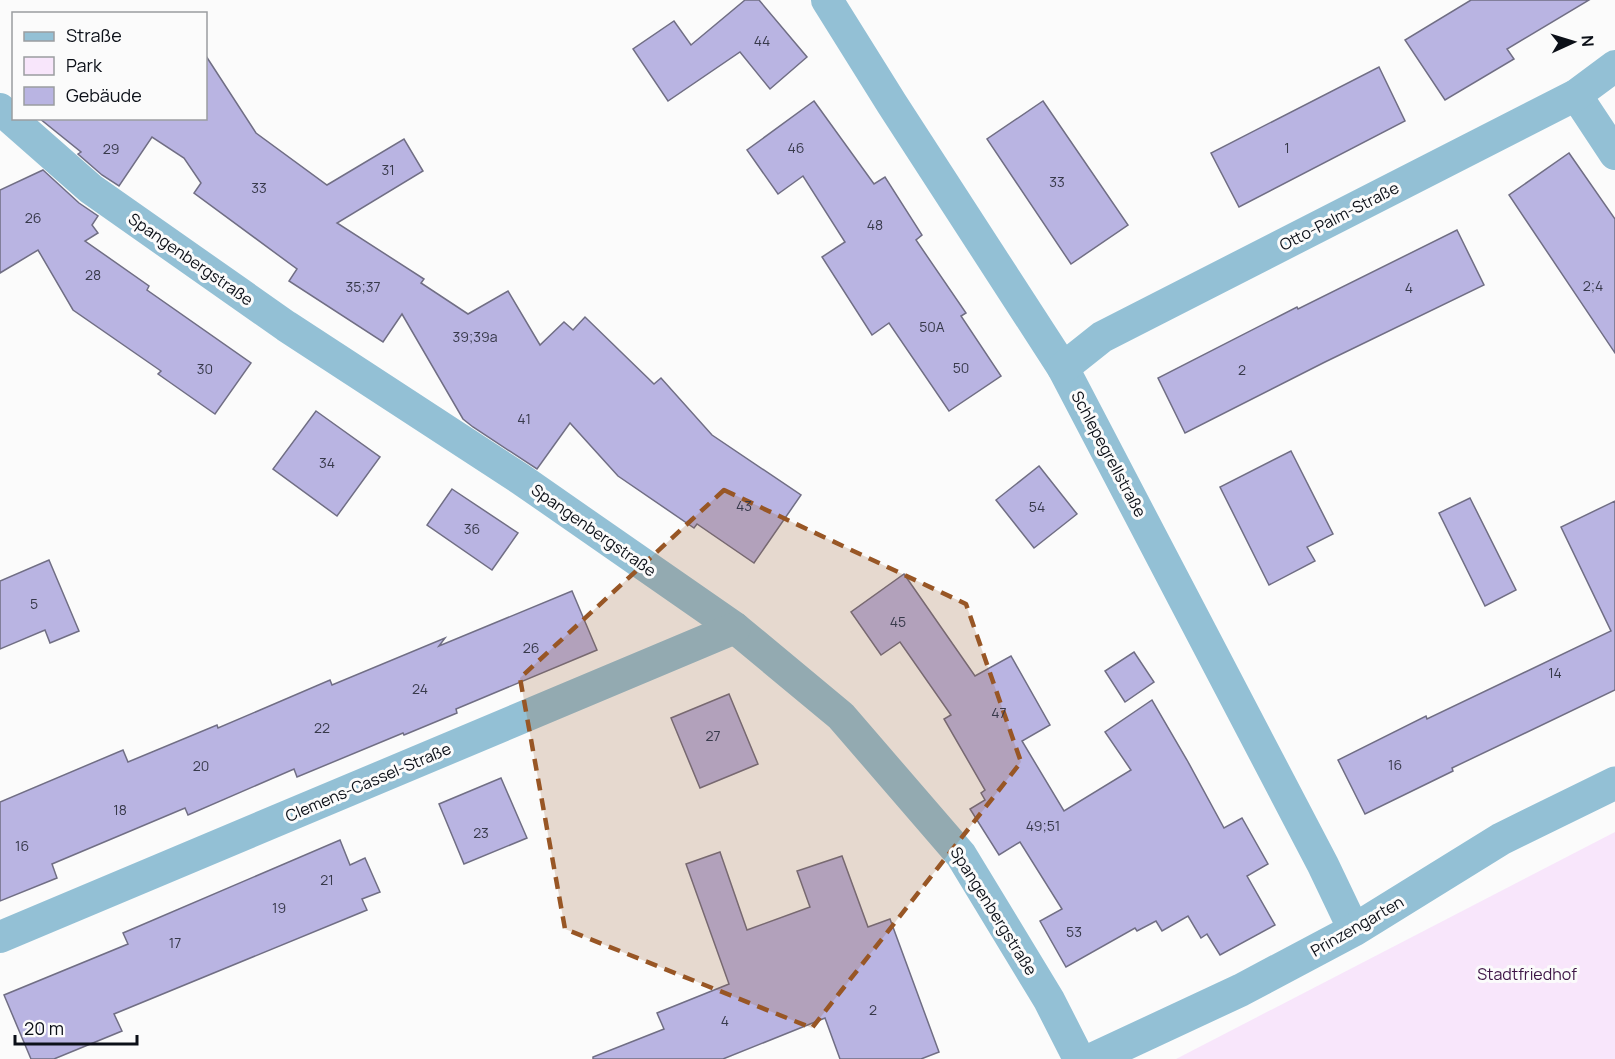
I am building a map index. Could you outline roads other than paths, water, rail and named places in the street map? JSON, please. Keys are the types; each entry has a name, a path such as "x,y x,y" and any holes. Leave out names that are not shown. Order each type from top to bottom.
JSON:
{"street":[{"name":"Schlepegrellstraße","path":"827,0 1064,368 1323,865 1354,930"},
{"name":"Otto-Palm-Straße","path":"1064,368 1102,338 1576,95 1615,66"},
{"path":"1576,95 1615,154"},
{"name":"Spangenbergstraße","path":"0,109 12,119"},
{"name":"Spangenbergstraße","path":"13,120 101,196 286,326 522,480 735,628 841,716 961,855 1049,1000 1079,1059"},
{"name":"Clemens-Cassel-Straße","path":"0,937 735,628"},
{"name":"Prinzengarten","path":"1093,1059 1241,990 1354,930 1501,839 1615,783"}],"park label":[{"name":"Stadtfriedhof","path":"1527,974"}]}
